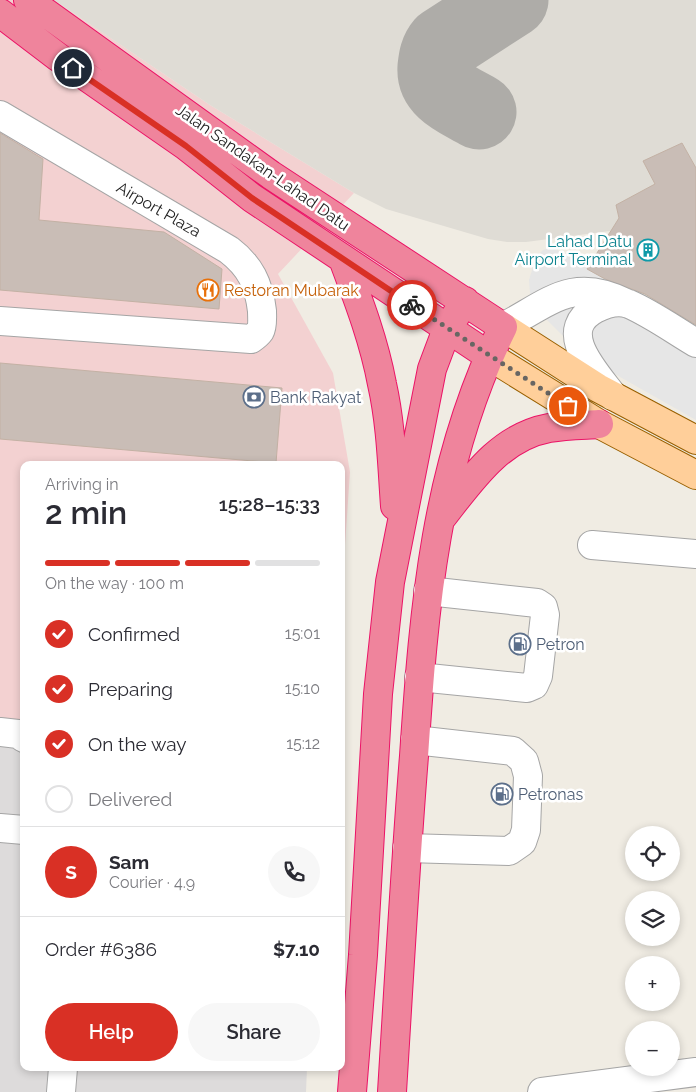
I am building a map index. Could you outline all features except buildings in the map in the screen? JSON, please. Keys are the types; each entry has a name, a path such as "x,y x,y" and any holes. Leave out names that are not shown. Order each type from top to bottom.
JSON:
{"highway":[{"name":"Jalan Sandakan-Lahad Datu","path":"28,0 271,175 503,327"},
{"name":"Jalan Sandakan-Lahad Datu","path":"0,13 58,58 186,146 252,198 489,356"},
{"path":"342,259 372,342 382,383 391,436 396,550"},
{"path":"352,1092 363,955 378,694 396,550 430,378 447,329 465,301"},
{"path":"392,1092 419,677 428,591 439,521 456,445 489,356 503,327"},
{"path":"439,521 480,468 522,436 549,428 599,424"}],"main road":[{"path":"503,327 613,396 696,440"},
{"path":"489,356 599,424 696,475"}],"street":[{"name":"Airport Plaza","path":"0,115 228,250 243,261 254,278 260,299 262,317 260,331 251,339 0,321"},
{"path":"503,327 572,292 591,290 602,292 628,304 696,343"},
{"path":"613,396 578,344 577,336 582,320 589,313 607,304 628,304"},
{"path":"592,545 696,554"},
{"path":"419,677 527,688 534,685 538,676 545,615 543,607 537,603 428,591"},
{"path":"0,732 20,735"},
{"path":"407,848 509,851 522,842 526,830 528,776 524,761 513,751 415,740"},
{"path":"0,828 20,830"},
{"path":"61,1092 63,1071"},
{"path":"542,1092 696,1072"}],"shaded area":[{"path":"0,0 54,0 210,105 354,193 278,274 333,373 350,472 345,545 345,461 20,461 20,724 0,721"},
{"path":"54,0 696,0 696,330 587,269 610,231 526,242 507,242 488,239 386,209 354,193 210,105"},
{"path":"552,247 696,330 696,420 606,369 570,343 539,312 530,293 529,280 536,257 543,250"},
{"path":"0,721 20,724 20,1071 307,1071 306,1092 0,1092"}],"taxiway":[{"path":"479,112 457,100 438,83 435,67 437,55 443,44 511,0"}],"way so far":[{"path":"412,305 568,406"}],"place":[{"name":"Lahad Datu Airport Terminal","path":"648,250"},
{"name":"Restoran Mubarak","path":"208,290"},
{"name":"Bank Rakyat","path":"254,397"},
{"name":"Petron","path":"520,644"},
{"name":"Petronas","path":"502,794"}],"route":[{"path":"73,68 186,146 252,198 412,305"}]}
